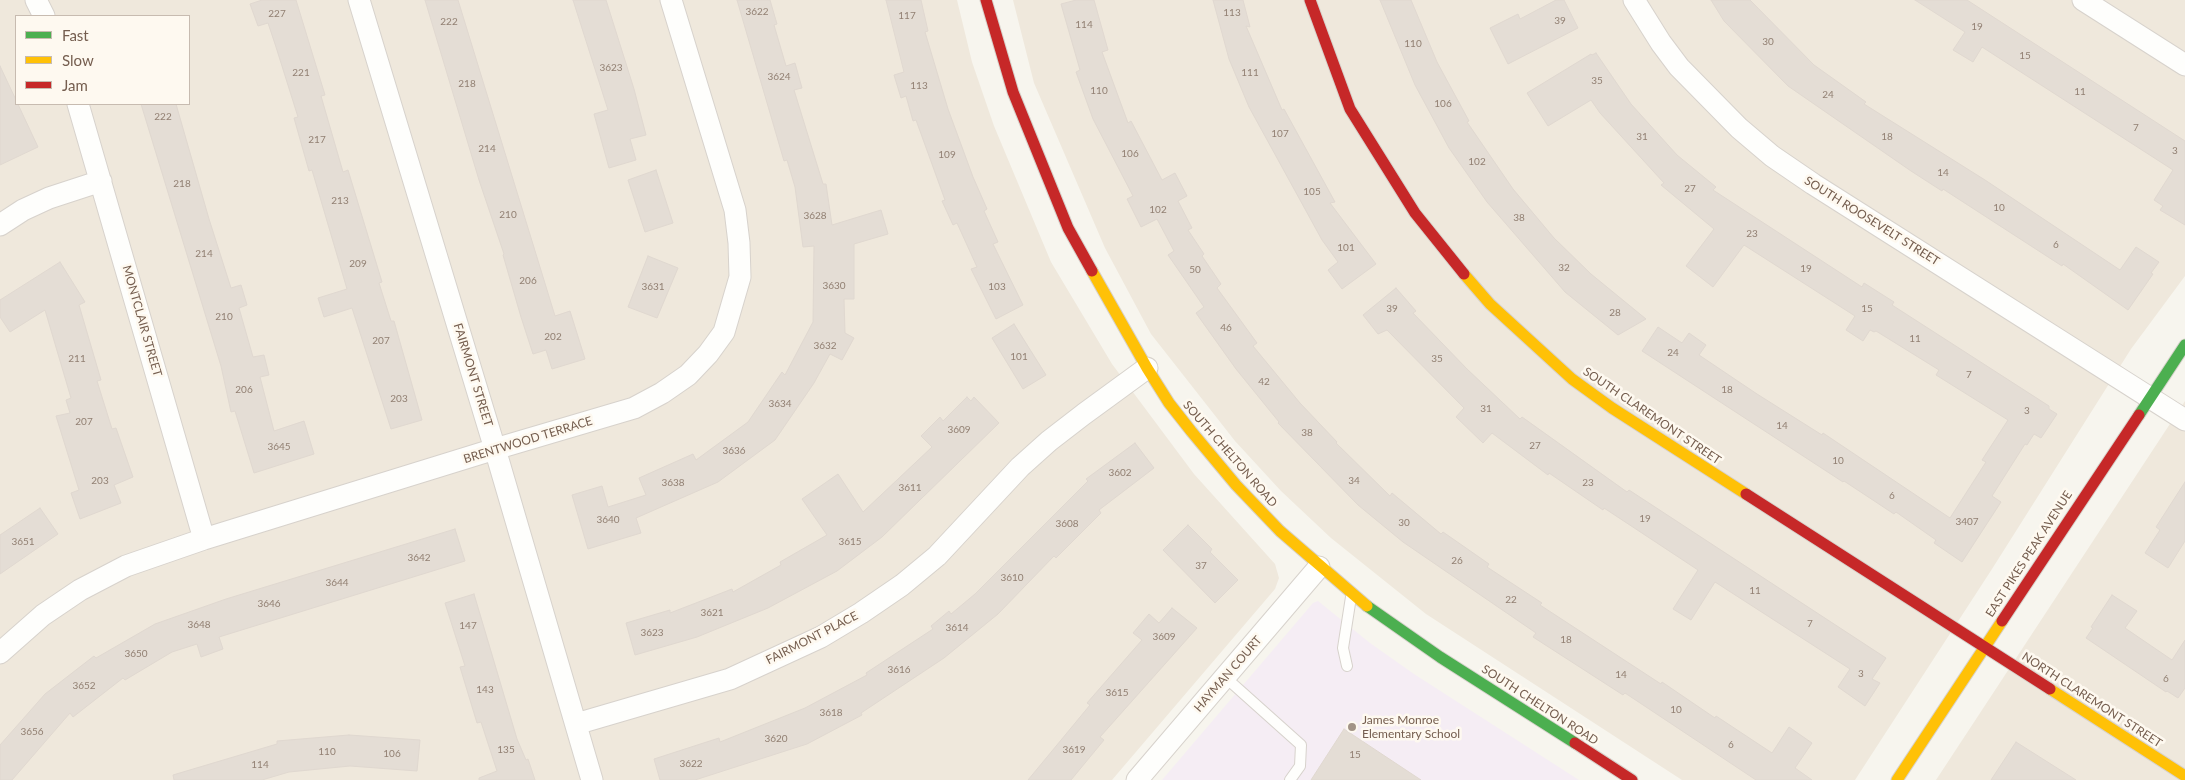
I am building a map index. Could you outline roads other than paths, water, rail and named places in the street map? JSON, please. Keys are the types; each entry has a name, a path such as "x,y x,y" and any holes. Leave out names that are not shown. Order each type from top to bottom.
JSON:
{"main road":[{"name":"SOUTH CHELTON ROAD","path":"986,0 1013,92 1068,228 1147,368 1169,403 1236,485 1280,532 1352,594 1395,627 1632,780"},
{"name":"SOUTH CLAREMONT STREET","path":"1310,0 1350,109 1415,213 1451,260 1490,304 1572,379 1612,408 1984,647"},
{"name":"EAST PIKES PEAK AVENUE","path":"1897,780 2185,345"},
{"name":"NORTH CLAREMONT STREET","path":"1984,647 2185,776"}],"street":[{"path":"36,0 44,15"},
{"name":"FAIRMONT STREET","path":"359,0 495,449 592,780"},
{"name":"BRENTWOOD TERRACE","path":"0,653 43,615 80,590 126,566 204,539 634,408 662,393 688,375 708,354 724,332 740,277 739,243 735,210 671,0"},
{"name":"SOUTH ROOSEVELT STREET","path":"1634,0 1661,43 1679,67 1725,114 1772,156 1813,184 2150,396 2185,420"},
{"path":"2083,0 2185,65"},
{"name":"MONTCLAIR STREET","path":"78,105 204,539"},
{"path":"0,224 23,210 49,198 101,181"},
{"name":"FAIRMONT PLACE","path":"576,724 730,679 821,637 861,613 902,585 937,556 1020,467 1049,442 1147,368"},
{"name":"HAYMAN COURT","path":"1137,780 1320,567"}],"lane":[{"path":"1347,666 1343,648 1352,594"},
{"path":"1226,677 1301,745 1300,766 1290,780"}],"place":[{"name":"James Monroe Elementary School","path":"1352,727"}]}
